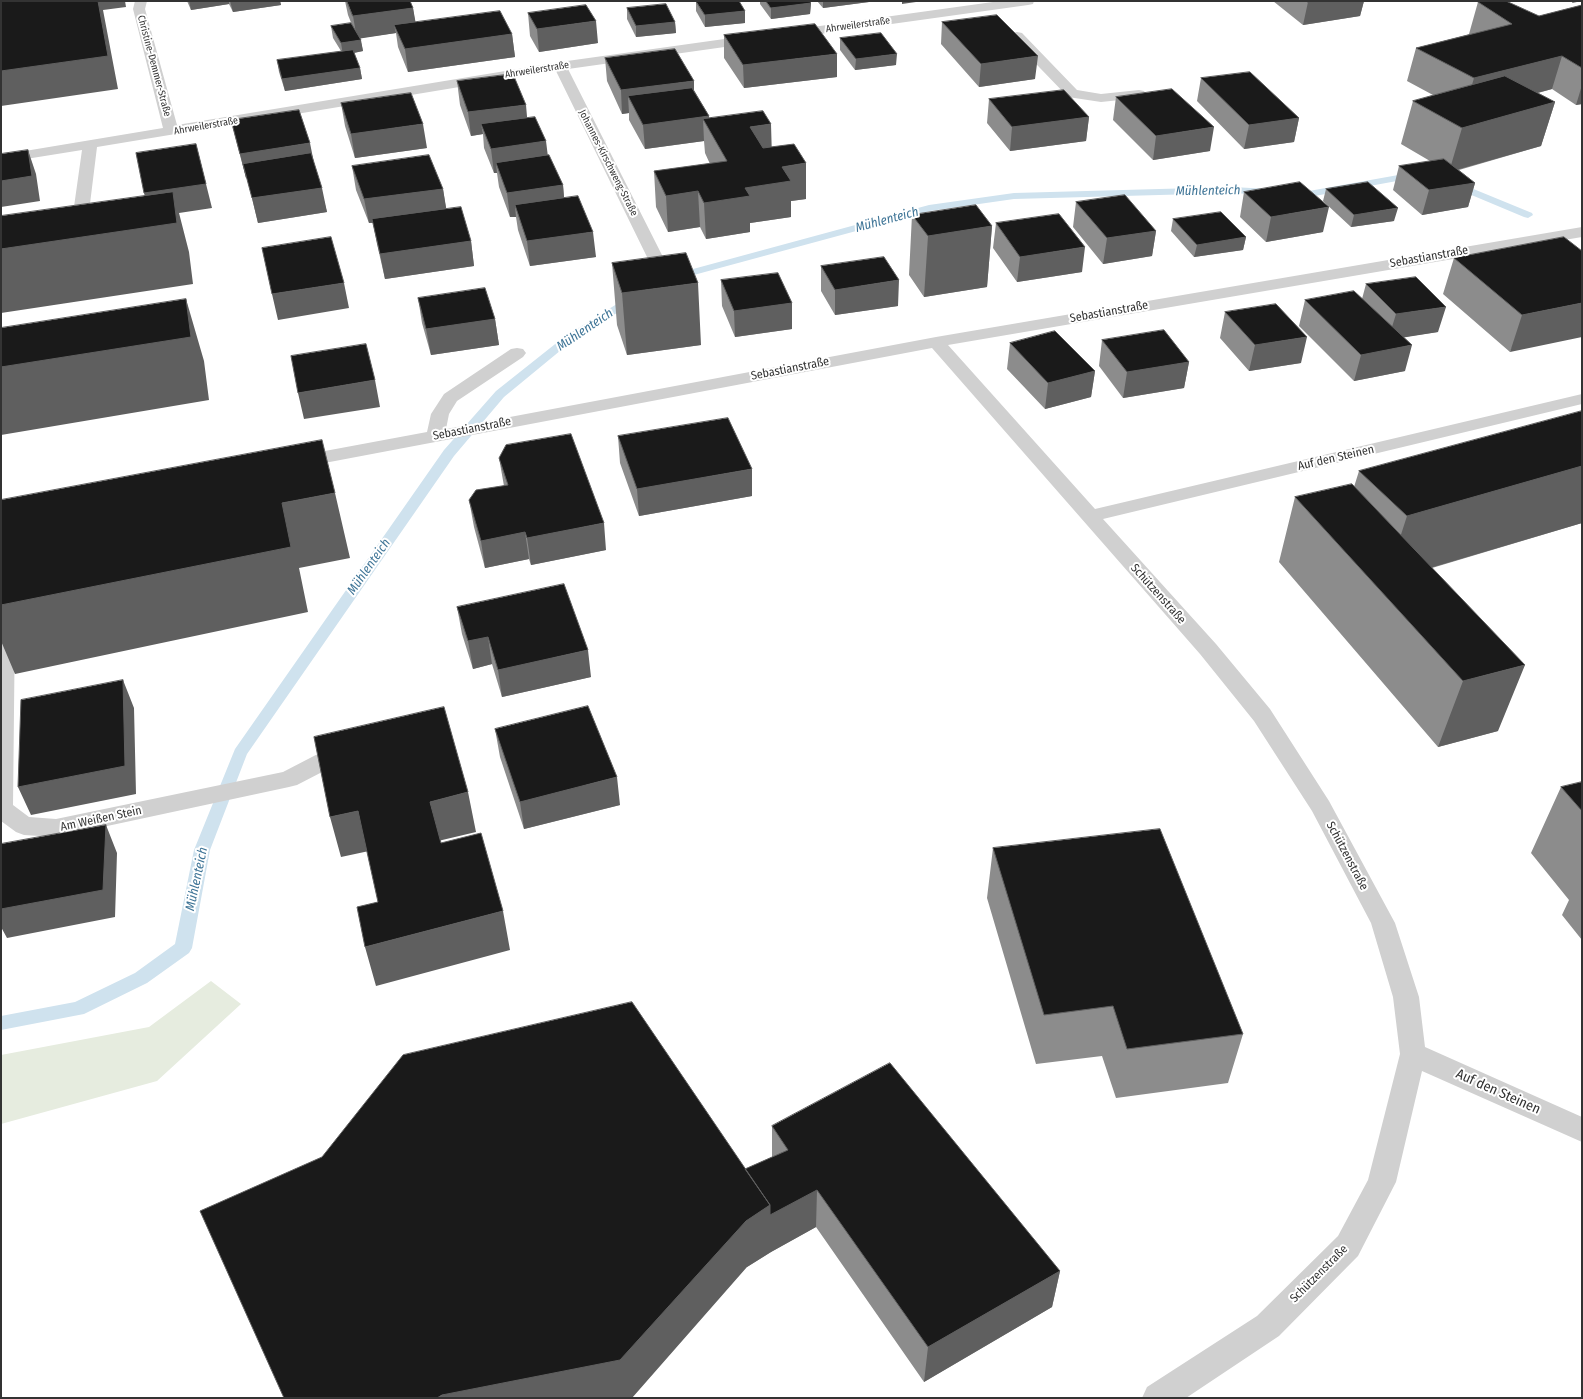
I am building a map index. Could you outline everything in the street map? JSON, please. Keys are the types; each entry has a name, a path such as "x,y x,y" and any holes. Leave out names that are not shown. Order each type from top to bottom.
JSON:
{"street":[{"name":"Christine-Demmer-Straße","path":"141,1 139,9 171,131"},
{"name":"Ahrweilerstraße","path":"779,36 1028,1"},
{"path":"989,6 1000,17"},
{"path":"1010,28 1073,94 1101,98 1139,94"},
{"name":"Ahrweilerstraße","path":"1,160 560,66 763,38"},
{"name":"Johannes-Kirschweng-Straße","path":"560,66 656,259"},
{"path":"67,241 76,235 79,228 90,145"},
{"name":"Sebastianstraße","path":"280,466 936,342 1582,232"},
{"name":"Schützenstraße","path":"936,342 1208,649 1262,715 1321,807 1383,923 1406,997 1413,1054 1382,1182 1348,1246 1268,1326 1158,1398"},
{"path":"443,434 440,414 450,398 517,353"},
{"name":"Auf den Steinen","path":"1089,516 1582,399"},
{"name":"Am Weißen Stein","path":"5,595 1,809 24,826 56,828 289,779 366,739"},
{"name":"Auf den Steinen","path":"1413,1054 1582,1130"}],"shaded area":[{"path":"211,981 241,1004 157,1081 1,1124 1,1055 149,1027"}],"building":[{"path":"1,1 98,1 108,56 1,71"},
{"path":"347,1 410,1 413,8 353,16"},
{"path":"696,1 739,1 745,11 705,15"},
{"path":"766,1 809,1 811,3 771,8"},
{"path":"1506,1 1539,16 1582,5 1582,68 1562,56 1474,78 1416,48 1512,24 1478,2"},
{"path":"666,4 675,22 636,26 627,8"},
{"path":"586,5 596,21 537,29 528,13"},
{"path":"500,11 512,34 405,49 394,25"},
{"path":"997,15 1038,56 981,64 942,22"},
{"path":"351,23 361,40 341,43 331,26"},
{"path":"815,24 837,54 743,65 724,35"},
{"path":"881,33 897,54 856,59 840,38"},
{"path":"675,49 694,81 621,90 605,58"},
{"path":"353,50 360,68 282,79 277,60"},
{"path":"1250,72 1299,118 1249,125 1201,78"},
{"path":"513,74 526,105 468,112 457,81"},
{"path":"1505,76 1555,102 1462,128 1413,101"},
{"path":"692,88 709,116 643,125 628,96"},
{"path":"1172,89 1214,127 1156,136 1116,97"},
{"path":"1064,90 1089,117 1012,127 989,99"},
{"path":"411,93 423,124 351,134 341,103"},
{"path":"299,110 310,143 240,154 231,120"},
{"path":"763,111 771,124 750,127 763,148 794,144 806,163 782,167 791,181 745,188 750,196 704,203 698,191 666,196 654,171 727,161 703,119"},
{"path":"535,117 546,141 491,149 481,124"},
{"path":"196,144 206,184 144,193 136,153"},
{"path":"28,150 32,176 1,181 1,154"},
{"path":"311,153 322,188 252,198 243,164"},
{"path":"429,155 443,189 364,199 352,166"},
{"path":"549,155 563,185 507,193 496,163"},
{"path":"1444,159 1475,183 1429,190 1399,166"},
{"path":"1300,182 1329,207 1271,217 1244,192"},
{"path":"1368,182 1398,208 1354,215 1326,189"},
{"path":"173,192 177,223 1,249 1,216"},
{"path":"1125,195 1156,231 1107,238 1076,202"},
{"path":"578,196 593,232 527,241 515,205"},
{"path":"976,205 992,226 928,236 912,215"},
{"path":"461,207 471,241 380,254 372,219"},
{"path":"1221,212 1246,237 1197,245 1173,219"},
{"path":"1059,214 1085,247 1020,257 996,223"},
{"path":"331,237 344,283 272,294 262,248"},
{"path":"1564,237 1582,251 1582,303 1522,315 1454,258"},
{"path":"686,253 698,283 622,293 612,263"},
{"path":"884,257 899,280 835,290 821,266"},
{"path":"778,273 792,303 734,311 721,280"},
{"path":"1416,277 1446,307 1396,314 1366,284"},
{"path":"485,288 495,319 426,329 418,298"},
{"path":"1354,291 1412,345 1361,355 1305,300"},
{"path":"186,299 191,337 1,367 1,328"},
{"path":"1276,304 1307,337 1255,345 1225,312"},
{"path":"1164,330 1189,362 1127,372 1102,340"},
{"path":"1055,331 1095,371 1048,383 1010,343"},
{"path":"366,344 375,380 298,393 291,356"},
{"path":"1582,411 1582,466 1407,516 1359,471"},
{"path":"728,418 752,469 637,489 618,436"},
{"path":"571,434 604,523 527,538 525,532 481,541 469,500 476,490 508,485 499,458 506,445"},
{"path":"322,440 335,493 282,503 291,547 1,605 1,500"},
{"path":"1352,484 1525,665 1463,681 1295,497"},
{"path":"564,584 588,650 498,670 488,637 468,641 457,607"},
{"path":"123,680 125,766 18,787 21,700"},
{"path":"588,706 617,777 520,802 495,729"},
{"path":"444,707 468,792 430,802 441,843 481,833 503,911 365,947 357,907 378,902 358,811 330,817 314,737"},
{"path":"1582,782 1582,811 1561,787"},
{"path":"106,825 103,890 1,909 1,844"},
{"path":"1160,829 1243,1034 1127,1049 1113,1006 1044,1015 993,848"},
{"path":"632,1002 770,1205 746,1221 620,1360 442,1395 437,1398 284,1398 200,1211 322,1157 403,1055"},
{"path":"890,1063 1060,1271 928,1347 817,1190 770,1215 770,1205 745,1169 788,1150 772,1126"}],"waterway":[{"name":"Mühlenteich","path":"1292,193 1309,194 1415,175"},
{"name":"Mühlenteich","path":"1454,184 1528,215"},
{"name":"Mühlenteich","path":"675,277 929,208 1014,196 1232,190 1270,192"},
{"name":"Mühlenteich","path":"1,1023 78,1009 141,978 183,948 202,850 240,753 449,453 500,394 568,339 632,299"}]}
